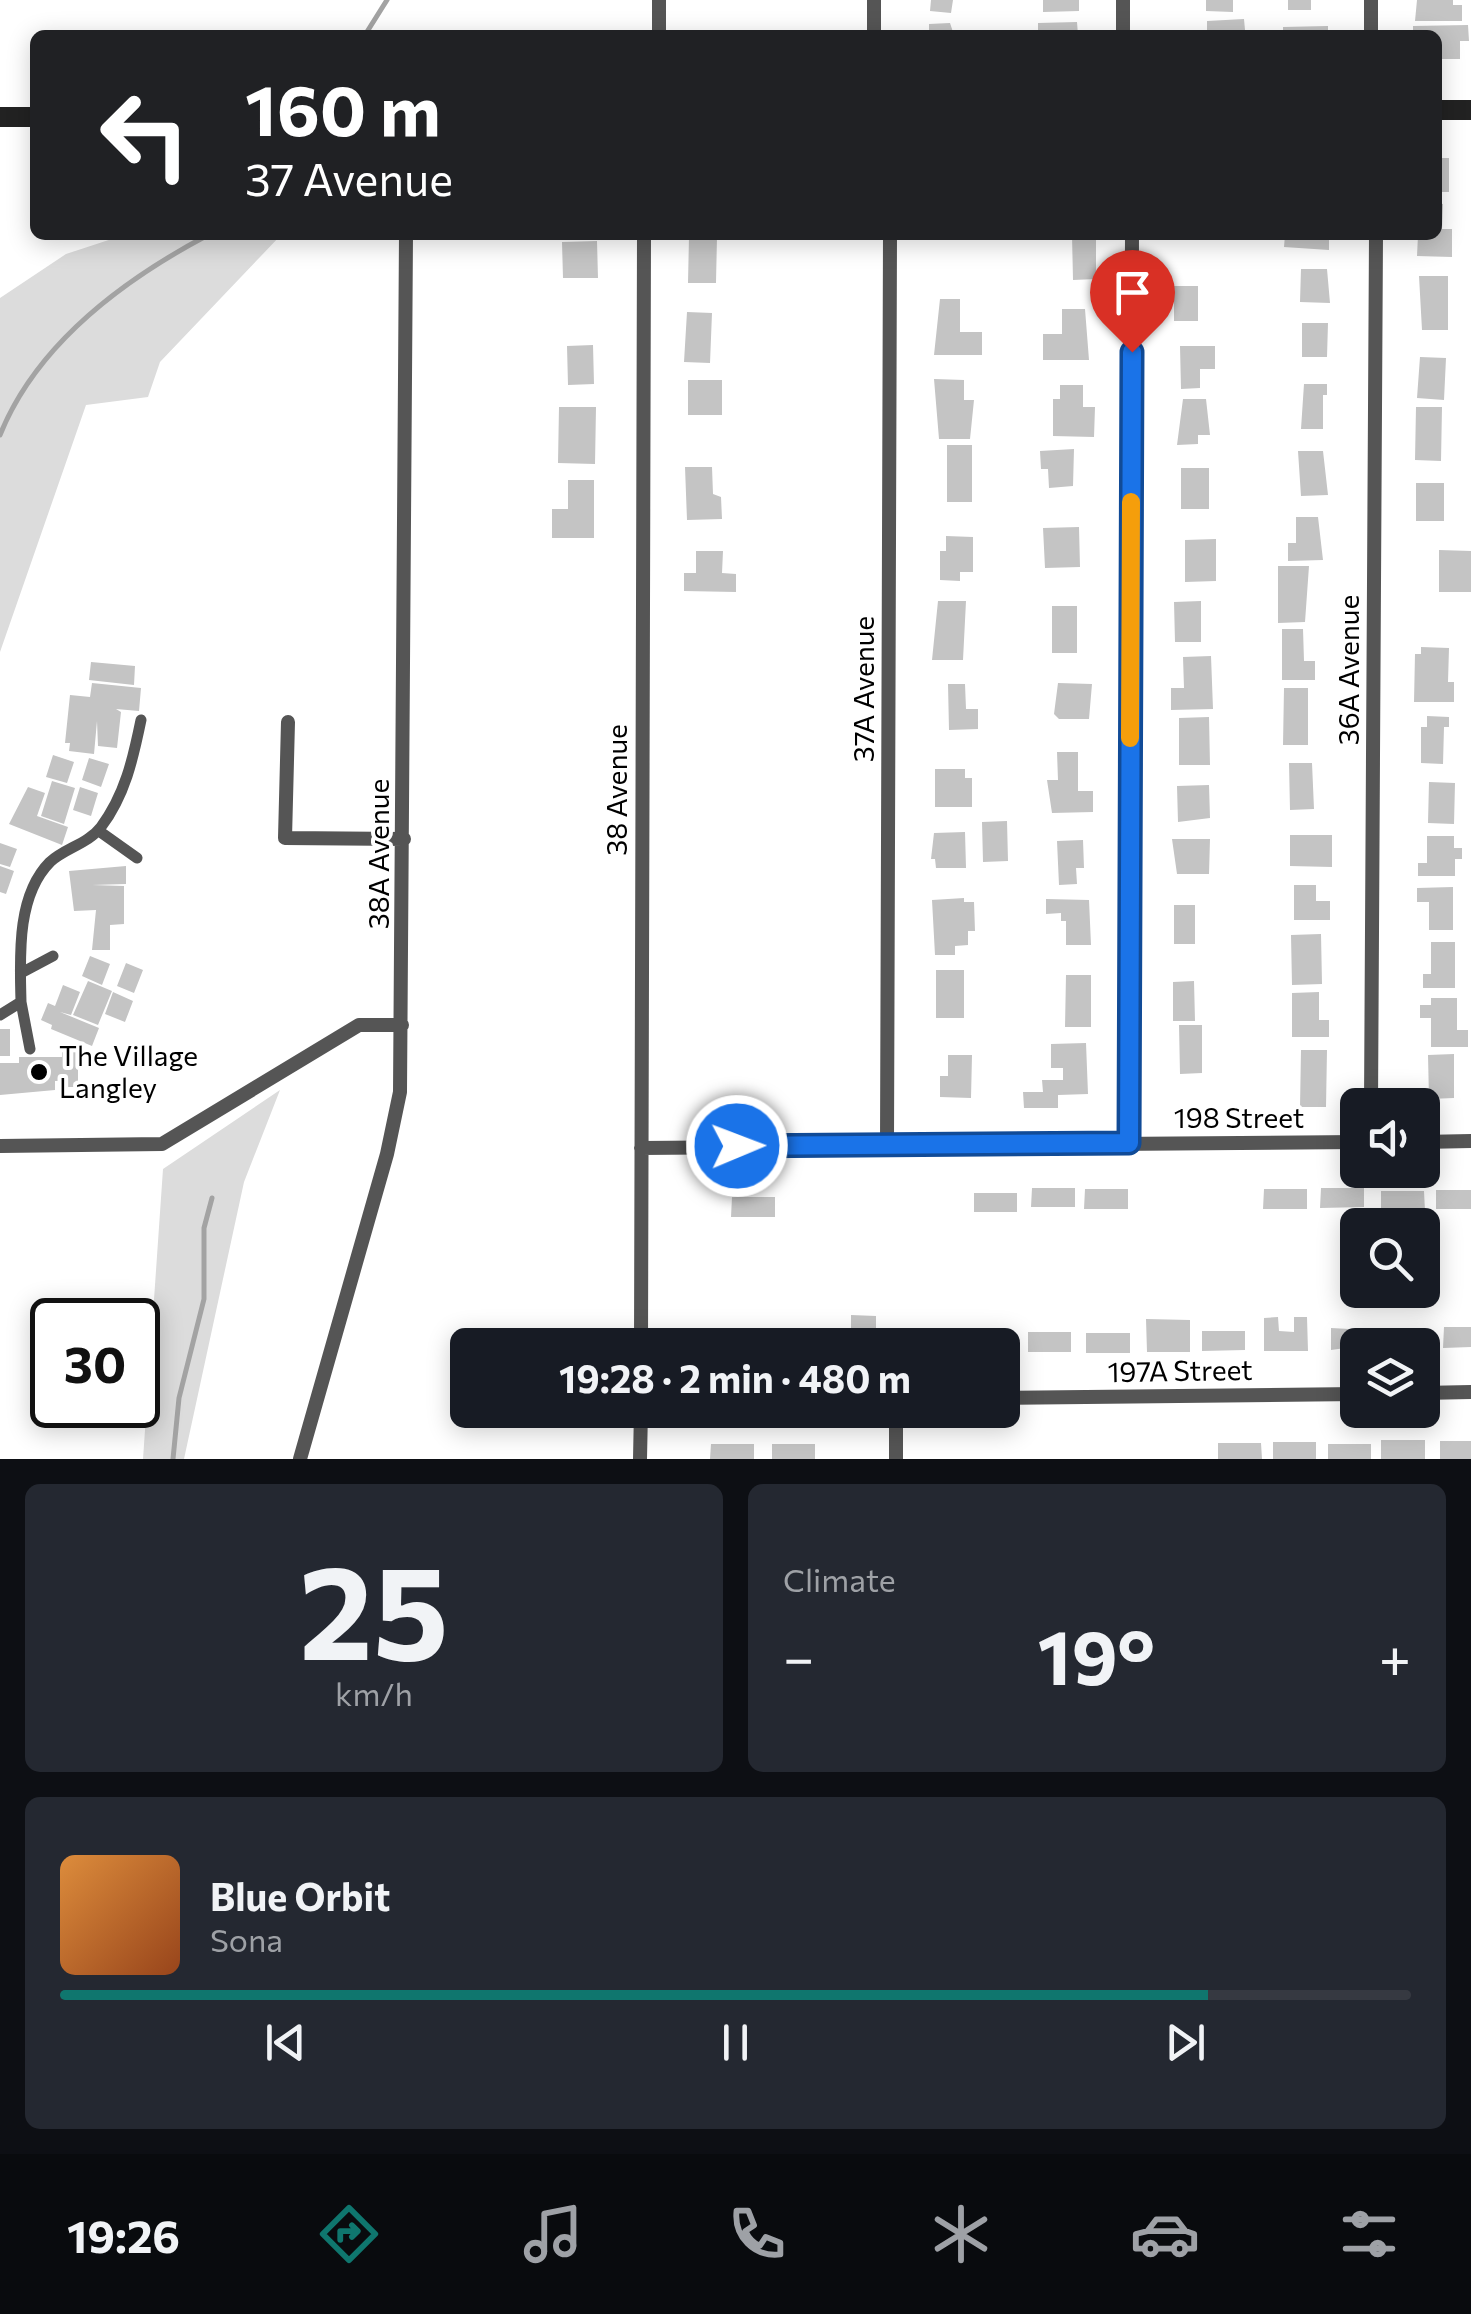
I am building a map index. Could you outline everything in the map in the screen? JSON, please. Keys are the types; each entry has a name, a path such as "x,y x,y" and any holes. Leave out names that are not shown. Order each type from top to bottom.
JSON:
{"main road":[{"path":"1442,110 1471,110"},
{"path":"0,117 30,117"}],"street":[{"path":"659,0 659,30"},
{"path":"874,0 874,30"},
{"path":"1123,0 1123,30"},
{"path":"1371,0 1371,30"},
{"name":"38A Avenue","path":"300,1459 388,1154 400,1092 406,240"},
{"name":"38 Avenue","path":"641,1328 644,240"},
{"name":"37A Avenue","path":"887,1144 890,240"},
{"path":"1129,1143 1132,240"},
{"name":"36A Avenue","path":"1371,1088 1376,240"},
{"path":"30,1049 22,1002 23,922 51,861 99,831 122,794 141,720"},
{"path":"288,722 285,838 404,839"},
{"path":"99,831 137,858"},
{"path":"21,973 53,956"},
{"path":"0,1015 22,1002"},
{"path":"0,1146 162,1144 359,1025 402,1025"},
{"path":"1440,1142 1471,1141"},
{"name":"198 Street","path":"641,1148 1340,1142"},
{"path":"1440,1393 1471,1392"},
{"name":"197A Street","path":"1020,1398 1340,1394"},
{"path":"640,1459 641,1428"},
{"path":"896,1428 896,1459"}],"shaded area":[{"path":"109,240 276,240 160,362 148,397 86,405 0,652 0,298 66,254"},
{"path":"280,1090 244,1182 184,1459 143,1459 145,1428 160,1428 160,1298 154,1298 163,1169"}],"building":[{"path":"931,0 953,0 951,13 930,11"},
{"path":"1043,0 1079,0 1079,11 1043,12"},
{"path":"1206,0 1233,0 1233,12 1206,11"},
{"path":"1288,0 1311,0 1311,10 1288,10"},
{"path":"1417,0 1453,0 1453,5 1462,5 1462,21 1415,21"},
{"path":"1244,19 1245,30 1207,30 1207,21"},
{"path":"1077,22 1078,30 1038,30 1038,23"},
{"path":"950,23 952,30 929,30 929,24"},
{"path":"1468,25 1469,41 1460,41 1460,59 1442,59 1442,30 1413,30 1413,26"},
{"path":"1328,26 1328,30 1283,30"},
{"path":"1442,158 1449,158 1449,192 1442,192"},
{"path":"1442,229 1452,229 1452,257 1417,256 1418,240 1442,240"},
{"path":"689,240 717,240 716,283 688,283"},
{"path":"1072,240 1096,240 1096,279 1073,280"},
{"path":"1285,240 1329,240 1329,250 1284,247"},
{"path":"597,241 598,278 563,278 562,242"},
{"path":"1301,269 1327,269 1330,303 1300,302"},
{"path":"1419,276 1448,276 1448,330 1422,330"},
{"path":"1174,286 1198,286 1198,321 1174,321"},
{"path":"940,299 960,299 960,332 982,332 982,355 934,355"},
{"path":"1062,309 1085,309 1089,360 1043,360 1043,334 1062,334"},
{"path":"687,312 712,313 710,363 684,362"},
{"path":"1302,323 1328,323 1327,357 1302,357"},
{"path":"593,345 594,384 568,385 567,346"},
{"path":"1180,346 1215,346 1215,369 1200,369 1200,388 1181,389"},
{"path":"1420,357 1446,358 1444,400 1417,398"},
{"path":"934,379 964,380 964,400 974,400 970,439 939,439"},
{"path":"688,380 722,380 722,415 688,415"},
{"path":"1304,384 1327,384 1327,395 1323,395 1323,429 1301,429"},
{"path":"1060,385 1083,385 1083,407 1095,407 1094,437 1053,436 1053,399 1060,399"},
{"path":"1183,399 1206,399 1210,435 1198,435 1198,444 1177,445"},
{"path":"559,407 596,407 595,464 558,463"},
{"path":"1416,407 1442,407 1441,461 1415,460"},
{"path":"947,445 972,445 972,502 947,502"},
{"path":"1074,449 1073,486 1049,488 1048,469 1041,469 1040,451"},
{"path":"1298,451 1323,451 1328,495 1301,496"},
{"path":"685,467 712,467 713,494 721,497 722,519 687,520"},
{"path":"1181,468 1209,468 1209,509 1181,509"},
{"path":"568,480 594,480 594,538 552,538 552,509 568,509"},
{"path":"1416,483 1444,483 1444,521 1416,521"},
{"path":"1296,517 1318,517 1323,560 1288,561 1288,543 1296,543"},
{"path":"1079,527 1080,567 1045,568 1043,528"},
{"path":"946,536 973,537 973,572 960,572 960,581 940,580 940,551 946,551"},
{"path":"1216,539 1216,581 1185,582 1185,540"},
{"path":"1439,550 1471,551 1471,592 1439,592"},
{"path":"696,551 723,551 722,573 736,574 736,592 684,591 684,573 696,573"},
{"path":"1278,566 1309,566 1305,622 1278,623"},
{"path":"938,601 966,601 963,660 932,660"},
{"path":"1201,601 1201,642 1175,642 1174,602"},
{"path":"1052,606 1077,606 1077,653 1052,653"},
{"path":"1282,629 1303,629 1304,661 1315,661 1315,680 1282,680"},
{"path":"1421,647 1449,648 1448,682 1454,682 1454,702 1414,702 1415,654 1421,654"},
{"path":"1211,656 1213,709 1171,710 1171,688 1184,688 1183,657"},
{"path":"91,662 135,666 134,685 89,680"},
{"path":"92,683 141,688 139,711 116,709 121,712 117,748 98,746 97,721 94,754 69,751 70,743 65,743 70,695 90,697"},
{"path":"1058,683 1092,684 1089,719 1059,719 1054,714"},
{"path":"948,684 965,684 966,709 978,709 978,729 949,730"},
{"path":"1284,688 1308,688 1308,745 1283,745"},
{"path":"1427,716 1449,717 1449,727 1444,727 1443,764 1421,763 1421,727 1427,727"},
{"path":"1209,717 1210,765 1179,765 1179,718"},
{"path":"1057,752 1078,752 1078,791 1093,791 1093,812 1052,813 1047,780 1058,780"},
{"path":"53,755 74,762 67,783 46,777"},
{"path":"89,758 109,764 101,787 82,780"},
{"path":"1289,763 1312,763 1314,809 1290,810"},
{"path":"935,769 965,769 965,778 972,778 972,807 935,807"},
{"path":"52,781 75,788 64,824 41,816"},
{"path":"1429,782 1455,783 1454,824 1428,823"},
{"path":"1209,785 1210,818 1178,822 1177,786"},
{"path":"28,787 45,793 37,816 68,827 62,845 9,824"},
{"path":"80,787 98,793 91,816 73,810"},
{"path":"1007,821 1008,861 983,862 982,822"},
{"path":"965,832 966,868 936,868 935,859 931,859 934,833"},
{"path":"1290,835 1332,835 1332,867 1290,866"},
{"path":"1427,836 1454,836 1454,848 1462,848 1462,859 1455,859 1455,876 1418,876 1418,863 1427,863"},
{"path":"1172,839 1210,839 1209,874 1177,874"},
{"path":"1083,840 1084,868 1076,868 1077,884 1059,885 1057,841"},
{"path":"0,843 17,849 10,867 0,864"},
{"path":"0,866 14,871 6,894 0,892"},
{"path":"126,866 126,884 92,885 124,886 124,924 110,925 110,950 92,950 96,910 74,911 69,871"},
{"path":"1294,885 1316,885 1316,901 1330,901 1330,920 1294,920"},
{"path":"1453,887 1453,930 1429,930 1429,902 1417,902 1417,888"},
{"path":"964,898 964,902 974,902 975,931 968,931 968,945 955,946 955,955 935,955 932,900"},
{"path":"1046,899 1089,900 1091,945 1066,945 1066,921 1061,921 1061,913 1046,914"},
{"path":"1174,905 1195,905 1195,944 1174,944"},
{"path":"1321,934 1322,984 1292,985 1291,935"},
{"path":"1431,942 1455,942 1455,988 1423,988 1423,974 1431,974"},
{"path":"90,956 110,964 102,985 82,976"},
{"path":"126,963 143,970 134,993 117,986"},
{"path":"936,970 964,970 964,1018 936,1018"},
{"path":"1066,975 1091,975 1091,1027 1065,1027"},
{"path":"88,981 112,991 98,1025 73,1015"},
{"path":"1194,981 1195,1021 1173,1021 1173,982"},
{"path":"63,985 80,992 71,1015 60,1012 99,1028 92,1046 51,1029 52,1025 41,1020 48,1003 55,1006"},
{"path":"113,992 133,1001 125,1022 105,1014"},
{"path":"1319,992 1319,1020 1329,1020 1329,1037 1292,1037 1292,993"},
{"path":"1431,998 1457,998 1457,1030 1468,1030 1468,1047 1431,1047 1431,1018 1420,1018 1420,1005 1431,1005"},
{"path":"1179,1025 1202,1025 1202,1073 1180,1074"},
{"path":"0,1029 10,1029 10,1056 0,1056"},
{"path":"1086,1043 1088,1094 1058,1095 1058,1108 1024,1108 1023,1092 1043,1092 1042,1080 1063,1080 1063,1068 1051,1068 1051,1044"},
{"path":"1301,1050 1327,1050 1326,1107 1300,1107"},
{"name":"The Village Langley","path":"62,1052 78,1052 78,1087 62,1087 62,1081 55,1081 55,1090 0,1095 0,1063 19,1063 19,1057 62,1057"},
{"path":"1454,1054 1454,1098 1440,1099 1440,1088 1429,1088 1428,1055"},
{"path":"948,1055 972,1055 971,1098 940,1097 940,1076 948,1076"},
{"path":"1032,1188 1075,1188 1075,1207 1031,1207"},
{"path":"1321,1188 1364,1188 1364,1207 1320,1208"},
{"path":"1085,1189 1128,1189 1128,1209 1084,1209"},
{"path":"1264,1189 1307,1189 1307,1209 1263,1209"},
{"path":"1436,1190 1471,1190 1471,1209 1436,1208"},
{"path":"1381,1191 1424,1191 1425,1208 1381,1208"},
{"path":"974,1193 1017,1193 1017,1212 974,1212"},
{"path":"732,1197 775,1197 775,1217 731,1217"},
{"path":"851,1315 876,1316 876,1328 851,1328"},
{"path":"1278,1317 1279,1331 1294,1332 1294,1317 1307,1317 1308,1351 1264,1351 1264,1318"},
{"path":"1146,1319 1190,1320 1190,1352 1147,1352"},
{"path":"1444,1327 1471,1327 1471,1347 1443,1348"},
{"path":"1331,1328 1340,1328 1340,1349 1331,1350"},
{"path":"1202,1331 1245,1331 1245,1350 1202,1351"},
{"path":"1028,1332 1071,1332 1071,1352 1028,1352"},
{"path":"1086,1333 1130,1333 1130,1353 1086,1353"},
{"path":"1381,1440 1425,1440 1425,1459 1381,1459"},
{"path":"1440,1441 1471,1441 1471,1459 1440,1459"},
{"path":"1273,1442 1316,1442 1316,1459 1273,1459"},
{"path":"1218,1443 1261,1443 1262,1459 1218,1459"},
{"path":"711,1444 754,1444 754,1459 710,1459"},
{"path":"772,1444 815,1444 815,1459 772,1459"},
{"path":"1328,1444 1371,1444 1371,1459 1328,1459"}],"waterway":[{"path":"368,30 387,0"},
{"path":"0,435 36,371 86,317 145,272 199,240"},
{"path":"173,1459 179,1398 204,1299 204,1228 212,1198"}],"slow traffic":[{"path":"1130,738 1131,502"}],"place":[{"name":"The Village Langley","path":"39,1072"}],"route":[{"path":"737,1146 1129,1143 1132,352"}]}
